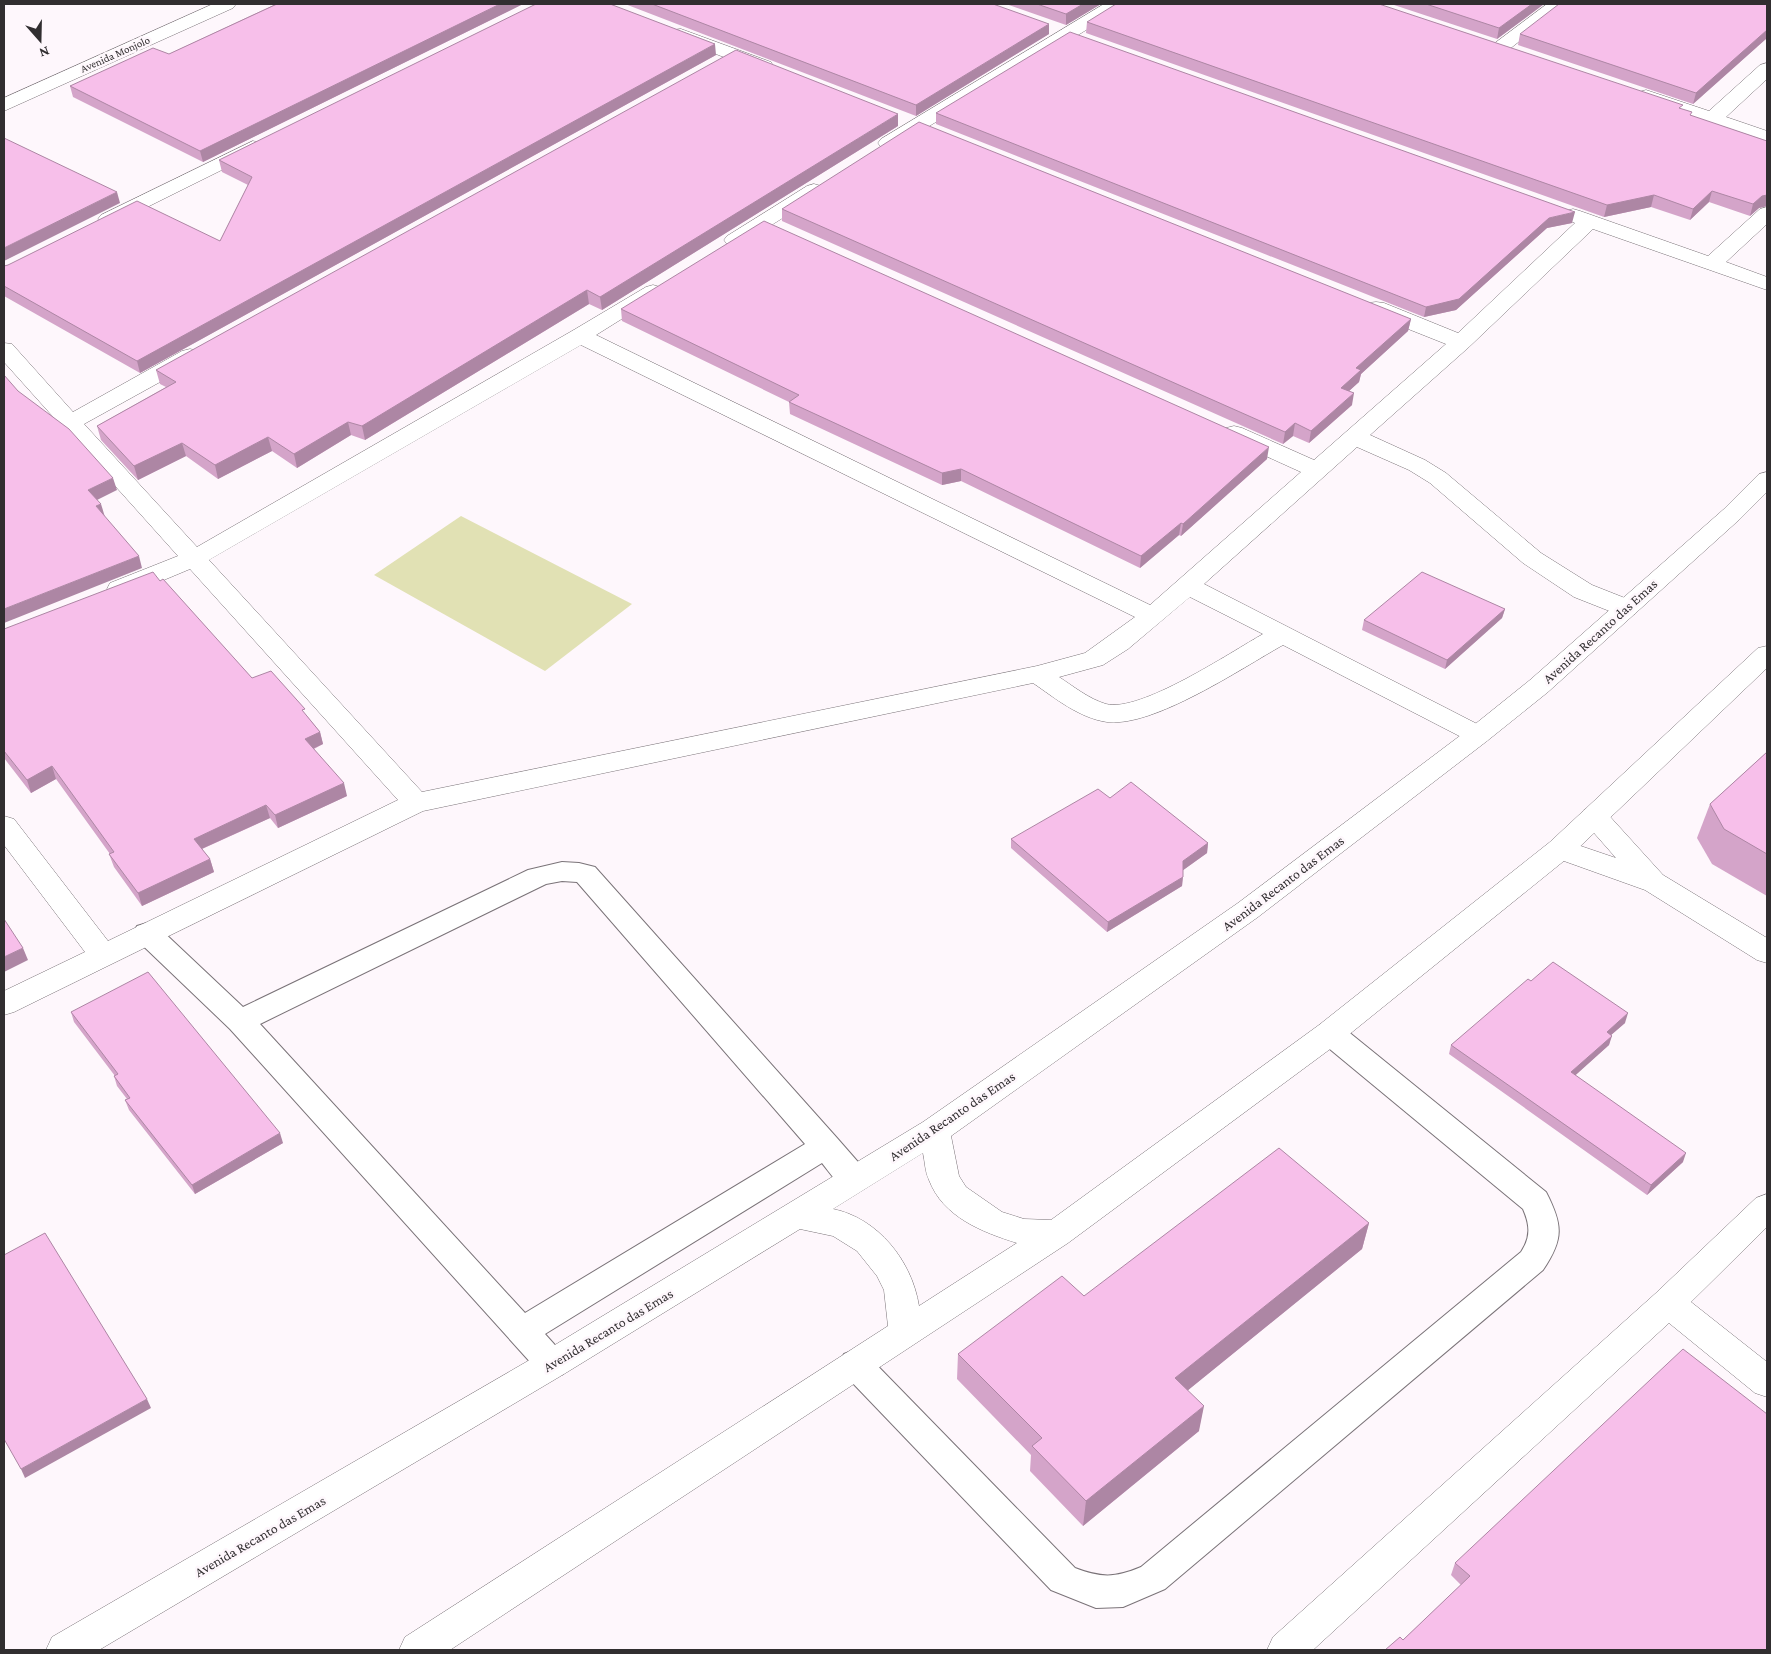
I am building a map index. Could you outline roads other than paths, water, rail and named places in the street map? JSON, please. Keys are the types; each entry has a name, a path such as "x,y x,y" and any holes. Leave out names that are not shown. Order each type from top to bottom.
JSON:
{"street":[{"name":"Avenida Monjolo","path":"4,105 227,4"},
{"path":"868,155 908,121 1116,4"},
{"path":"1501,48 1558,4"},
{"path":"660,26 780,72"},
{"path":"1048,26 1094,43"},
{"path":"1482,41 1519,54"},
{"path":"708,69 734,55"},
{"path":"1713,118 1767,70"},
{"path":"1630,91 1767,137"},
{"path":"908,121 936,132"},
{"path":"93,226 272,137"},
{"path":"713,253 772,226 828,181"},
{"path":"1552,208 1767,284"},
{"path":"1712,264 1767,213"},
{"path":"4,1004 416,803 1037,674 1094,658 1119,643 1152,616 1461,342 1589,221"},
{"path":"95,598 195,558 580,336 672,279"},
{"path":"1360,302 1461,342"},
{"path":"580,336 1152,616"},
{"path":"71,422 211,344"},
{"path":"4,349 416,803"},
{"path":"1217,426 1316,470"},
{"path":"1354,437 1416,465 1438,478 1532,558 1583,591 1626,608"},
{"name":"Avenida Recanto das Emas","path":"65,1650 552,1364 934,1131 1248,910 1478,735 1539,686 1732,514 1767,479"},
{"path":"1732,514 1767,508"},
{"path":"1187,585 1478,735"},
{"path":"1037,674 1090,706 1107,713 1131,712 1158,703 1282,634"},
{"path":"418,1650 1057,1234 1330,1033 1560,849 1767,654"},
{"path":"1594,817 1655,883"},
{"path":"4,826 103,955"},
{"path":"1560,849 1655,883 1767,952"},
{"path":"934,1131 944,1179 955,1196 992,1222 1024,1232 1057,1234"},
{"path":"1286,1650 1668,1303 1767,1206"},
{"path":"798,1215 841,1224 868,1241 889,1267 900,1290 906,1334"},
{"path":"1668,1303 1767,1382"}],"lane":[{"path":"240,1021 537,877 555,871 573,870 586,874 854,1179"},
{"path":"147,933 240,1021 552,1364"},
{"path":"855,1364 1063,1579 1096,1592 1122,1591 1154,1578 1532,1261 1545,1242 1544,1222 1535,1201 1330,1033"},
{"path":"522,1330 826,1146"}]}
